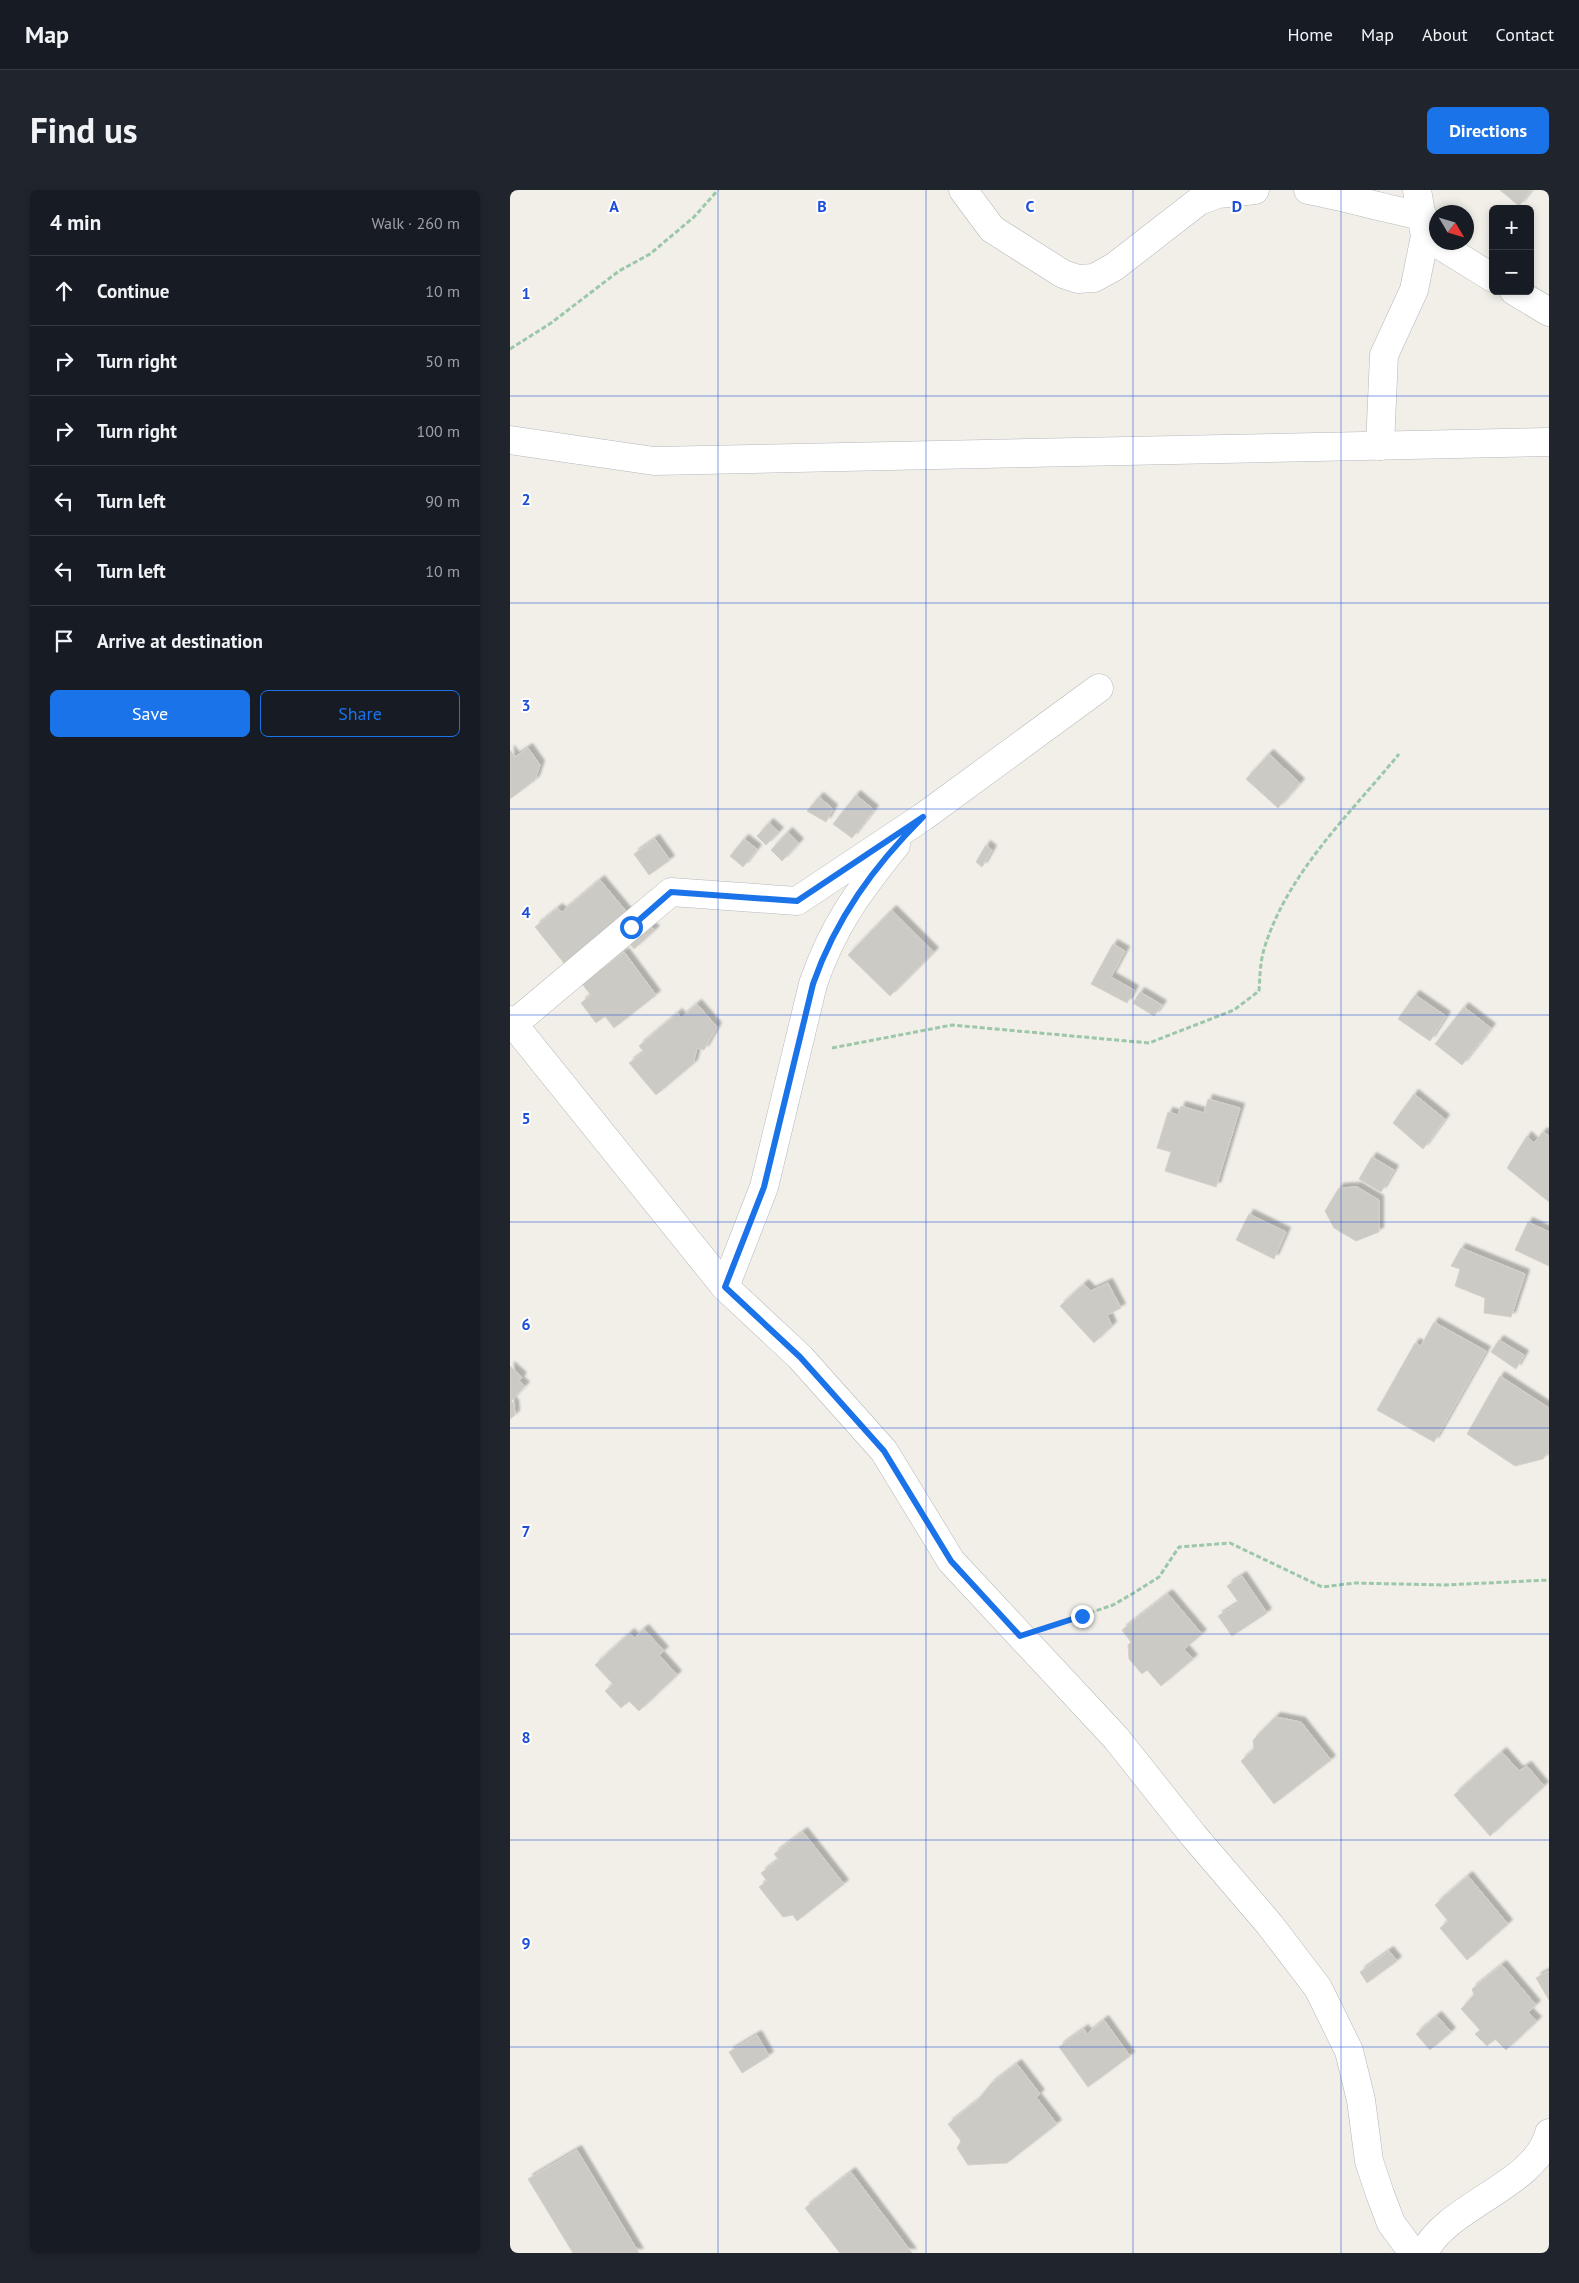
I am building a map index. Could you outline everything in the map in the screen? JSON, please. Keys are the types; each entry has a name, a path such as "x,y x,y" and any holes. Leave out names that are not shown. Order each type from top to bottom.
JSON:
{"street":[{"path":"963,190 992,229 1063,274 1078,279 1094,278 1114,267 1199,202 1218,194 1255,190"},
{"path":"1308,190 1347,197 1387,209 1424,226 1489,275"},
{"path":"1380,446 1384,355 1414,290 1424,226 1417,190"},
{"path":"1521,295 1549,312"},
{"path":"510,440 654,461 1549,442"},
{"path":"1099,688 923,817 797,901 671,892 511,1024 725,1287 800,1357 884,1451 951,1561 1116,1738 1193,1835 1270,1924 1318,1988 1348,2051 1361,2100 1369,2161 1380,2194 1391,2223 1413,2253"},
{"path":"725,1287 764,1187 813,984 824,952 840,920 876,870 899,841 923,817"},
{"path":"1424,2253 1430,2240 1460,2216 1502,2188 1535,2159 1549,2134"}],"path":[{"path":"510,348 551,323 619,271 650,254 694,217 718,190"},
{"path":"796,1054 952,1025 1149,1043 1234,1010 1259,991 1260,964 1267,940 1287,896 1312,856 1399,754"},
{"path":"1020,1636 1113,1605 1159,1577 1179,1547 1230,1543 1322,1587 1355,1582 1445,1585 1549,1580"}],"building":[{"path":"1500,190 1531,190 1518,205"},
{"path":"528,748 540,765 535,780 510,799 510,750 515,757"},
{"path":"1269,754 1300,783 1278,808 1246,779"},
{"path":"856,795 874,810 852,838 833,824"},
{"path":"819,797 833,809 826,822 807,811"},
{"path":"769,823 779,832 766,845 757,836"},
{"path":"788,832 799,843 782,861 771,850"},
{"path":"655,839 670,860 649,875 634,854"},
{"path":"744,839 757,849 743,867 730,856"},
{"path":"986,845 992,850 982,867 976,862"},
{"path":"600,880 630,916 568,968 535,927 558,908 562,912"},
{"path":"892,910 934,952 890,996 848,955"},
{"path":"646,924 655,930 634,949 627,940"},
{"path":"1113,944 1125,951 1111,977 1134,990 1127,1003 1091,984"},
{"path":"624,952 656,995 614,1028 605,1016 596,1023 581,1003 591,995 582,984"},
{"path":"1140,992 1162,1005 1154,1016 1133,1003"},
{"path":"1415,995 1446,1016 1430,1041 1398,1019"},
{"path":"697,1004 717,1027 704,1050 697,1048 693,1064 656,1095 629,1063 644,1052 639,1046 678,1013 681,1018"},
{"path":"1464,1007 1491,1028 1462,1065 1435,1044"},
{"path":"1414,1094 1445,1119 1423,1149 1393,1123"},
{"path":"1208,1099 1240,1108 1216,1187 1165,1171 1171,1152 1157,1148 1168,1112 1178,1115 1181,1106 1204,1113"},
{"path":"1543,1132 1549,1136 1549,1202 1507,1168 1527,1136 1534,1143"},
{"path":"1372,1157 1394,1170 1381,1192 1359,1179"},
{"path":"1357,1187 1379,1200 1379,1232 1356,1241 1334,1228 1325,1211 1339,1188"},
{"path":"1249,1214 1286,1232 1274,1259 1236,1240"},
{"path":"1528,1222 1549,1232 1549,1266 1515,1250"},
{"path":"1461,1248 1525,1274 1511,1317 1484,1313 1485,1298 1455,1286 1460,1269 1451,1266"},
{"path":"1108,1283 1121,1308 1107,1315 1112,1326 1094,1343 1060,1306 1084,1284 1091,1291"},
{"path":"1434,1322 1486,1351 1434,1442 1377,1410 1415,1343 1421,1346"},
{"path":"1499,1340 1524,1355 1516,1369 1491,1352"},
{"path":"510,1366 522,1377 519,1381 525,1386 511,1401 514,1404 515,1415 510,1419"},
{"path":"1500,1376 1549,1408 1549,1450 1543,1459 1515,1466 1467,1434"},
{"path":"1242,1576 1267,1613 1232,1636 1218,1616 1239,1603 1227,1586"},
{"path":"1168,1594 1202,1634 1184,1649 1193,1659 1161,1686 1147,1670 1142,1674 1129,1659 1128,1645 1131,1642 1122,1630"},
{"path":"644,1629 664,1651 659,1655 677,1675 639,1711 629,1701 621,1708 605,1691 613,1684 595,1665 630,1633 634,1638"},
{"path":"1276,1717 1301,1722 1331,1760 1274,1804 1241,1761 1254,1749 1253,1740"},
{"path":"1502,1752 1519,1771 1527,1766 1544,1786 1490,1836 1454,1795"},
{"path":"803,1832 844,1884 797,1921 793,1915 783,1917 759,1887 767,1881 761,1873 779,1860 774,1854"},
{"path":"1468,1876 1508,1924 1467,1960 1440,1928 1448,1921 1435,1905"},
{"path":"1389,1951 1397,1961 1367,1983 1360,1972"},
{"path":"1502,1965 1536,2005 1528,2012 1537,2021 1506,2050 1495,2039 1487,2046 1475,2034 1480,2030 1461,2009 1474,1995 1472,1989"},
{"path":"1549,1972 1549,2000 1536,1978"},
{"path":"1437,2016 1451,2032 1430,2050 1416,2034"},
{"path":"1104,2020 1130,2056 1088,2087 1059,2047 1084,2029 1087,2034"},
{"path":"757,2035 769,2056 742,2073 729,2052"},
{"path":"1017,2064 1040,2094 1036,2097 1057,2124 1007,2163 968,2165 957,2148 961,2141 948,2124 976,2102 991,2084"},
{"path":"577,2150 639,2253 573,2253 528,2179"},
{"path":"851,2172 912,2253 840,2253 805,2208"}],"route":[{"path":"631,927 671,892 797,901 923,817 899,841 870,878 840,920 824,952 813,984 764,1187 725,1287 800,1357 884,1451 951,1561 1020,1636 1082,1616"}]}
